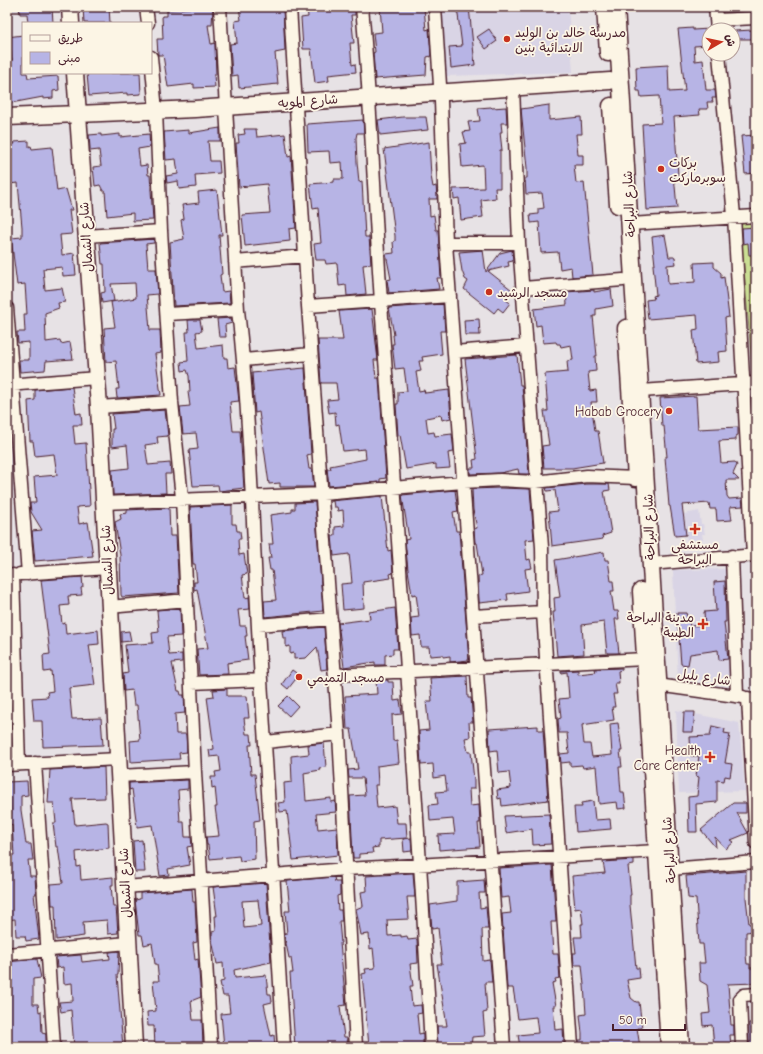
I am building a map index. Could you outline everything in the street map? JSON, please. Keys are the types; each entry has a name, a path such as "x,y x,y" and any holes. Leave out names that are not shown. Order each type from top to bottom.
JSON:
{"street":[{"path":"70,7 71,22"},
{"path":"146,7 148,22"},
{"path":"220,7 238,310 244,360 261,680 284,1047"},
{"path":"290,7 311,354 339,734 356,1047"},
{"path":"362,7 370,96 380,300 408,672 432,1047"},
{"path":"435,7 446,243 492,859 504,1047"},
{"name":"شارع البراحة","path":"605,7 636,478 645,658 653,684 670,869 681,1047"},
{"path":"616,7 621,7"},
{"name":"شارع البراحة","path":"616,7 641,391 650,564 658,851 669,1047"},
{"path":"715,7 717,22"},
{"path":"734,22 756,18"},
{"path":"650,564 754,555 750,383 720,62"},
{"path":"152,67 156,111 161,231 172,402 182,498 195,772 211,1047"},
{"name":"شارع الشمال","path":"75,74 99,407 134,1047"},
{"name":"شارع المويه","path":"7,117 225,107 370,96 610,81"},
{"path":"513,87 519,243 542,547 543,612 561,856 572,1047"},
{"path":"630,224 734,216 756,216"},
{"path":"86,236 161,231"},
{"path":"446,243 519,243"},
{"path":"235,262 305,256"},
{"path":"523,288 623,280"},
{"path":"308,306 450,296"},
{"path":"7,308 9,385 28,574"},
{"path":"167,314 238,310"},
{"path":"454,352 526,346"},
{"path":"244,360 311,354"},
{"path":"9,385 97,378"},
{"path":"641,391 750,383"},
{"path":"99,407 172,402"},
{"path":"104,503 182,498 322,494 500,480 536,482 587,476 636,478"},
{"path":"732,556 747,697 756,843"},
{"path":"19,764 10,575 108,568"},
{"path":"109,607 187,600"},
{"path":"473,616 543,612"},
{"path":"258,624 331,619"},
{"path":"335,675 477,667 547,665 645,658"},
{"path":"191,683 261,680"},
{"name":"شارع بلبل","path":"653,684 747,697"},
{"path":"266,742 339,734"},
{"path":"7,765 118,759"},
{"path":"35,763 54,1047"},
{"path":"119,776 195,772"},
{"path":"125,887 273,874 492,859 658,851"},
{"path":"670,869 756,862"},
{"path":"7,954 47,952 128,943"},
{"path":"742,1047 740,999 744,995 756,994"}],"shaded area":[{"name":"مدرسة خالد بن الوليد الابتدائية بنين","path":"441,7 568,7 573,72 446,76"},
{"name":"مستشفى البراحة","path":"699,511 701,524 703,524 705,534 702,534 703,539 687,541 684,514"},
{"name":"مدينة البراحة الطبية","path":"729,569 734,678 678,681 673,570"},
{"name":"Health Care Center","path":"676,710 739,723 745,791 679,793"}],"green space":[{"path":"740,222 756,222 756,377 753,377"},
{"path":"7,636 13,750 7,751"}],"building":[{"path":"19,7 52,7 53,22 28,22 27,14 20,14"},
{"path":"83,7 109,7 110,22 84,22"},
{"path":"190,7 213,7 212,25 208,25 211,44 215,43 215,87 194,88 194,84 168,87 163,55 158,55 157,39 163,39 162,16 167,16 167,10"},
{"path":"239,7 283,7 285,51 275,53 278,84 239,88 238,75 232,76 230,44 237,43 235,21 241,20"},
{"path":"307,7 355,7 355,15 351,15 354,43 350,43 352,65 355,64 356,72 328,75 329,81 315,83 311,49 303,49 301,18 308,17"},
{"path":"380,7 424,7 426,30 429,29 431,56 427,57 426,75 375,79 373,33 382,32"},
{"path":"457,7 469,7 475,65 451,68 449,47 462,46"},
{"path":"693,28 693,30 701,30 701,46 694,46 695,61 701,60 701,62 703,62 706,90 715,90 716,98 712,98 713,102 707,102 708,109 699,109 700,115 674,117 678,175 674,175 677,208 647,210 642,124 661,123 659,96 641,97 640,91 637,91 636,67 668,65 669,92 685,91 678,29"},
{"path":"489,29 497,41 486,49 477,37"},
{"path":"752,30 752,39 741,39 741,31"},
{"path":"22,35 22,74 27,74 28,78 58,76 59,90 53,91 53,98 43,99 43,97 11,103 7,61 12,60 10,46 7,46 7,37"},
{"path":"87,74 140,74 141,94 127,95 127,93 89,96"},
{"path":"549,105 549,120 581,117 582,134 576,134 578,155 583,155 583,165 574,165 576,183 584,182 593,275 572,277 571,267 560,269 558,252 541,253 539,222 531,223 530,215 538,214 538,209 544,208 542,193 526,194 525,178 527,178 527,168 521,109"},
{"path":"506,107 507,123 501,123 502,132 500,132 502,150 500,150 500,188 495,188 496,198 481,200 483,217 461,220 459,198 454,199 453,189 484,188 483,165 462,167 460,144 466,143 463,132 470,131 468,122 480,121 478,108"},
{"path":"403,117 426,117 428,130 380,135 378,120"},
{"path":"363,120 364,133 357,133 356,138 357,162 359,182 362,181 365,237 369,237 371,264 363,265 366,294 347,296 346,285 339,286 337,263 326,264 325,260 316,260 314,244 321,243 318,208 313,209 310,184 334,182 334,179 343,179 342,162 330,163 329,151 308,152 307,124"},
{"path":"220,128 220,141 208,141 210,161 219,161 220,173 195,175 196,187 179,189 178,181 167,183 166,176 178,174 176,159 166,160 164,132 189,130 189,133"},
{"path":"244,129 256,129 257,137 285,134 288,157 291,156 296,228 289,229 290,241 245,246 242,215 270,213 267,184 239,187 236,143 239,143 238,135 245,134"},
{"path":"101,134 101,136 120,134 120,137 149,134 150,147 138,149 140,166 147,165 148,175 150,175 153,220 133,221 133,213 107,216 105,191 103,191 100,185 95,186 93,167 101,166 99,150 90,151 89,135"},
{"path":"756,135 756,173 745,174 741,136"},
{"path":"29,141 29,147 31,146 32,149 52,147 57,191 66,189 72,210 69,210 72,234 60,235 62,255 74,253 76,275 63,276 62,267 43,269 45,290 62,288 65,302 58,303 59,308 45,313 46,342 60,340 61,344 70,342 73,359 46,361 45,370 20,372 19,360 29,360 29,342 18,343 17,332 25,332 24,314 27,314 25,284 17,285 11,238 22,237 22,227 18,183 9,184 7,144"},
{"path":"429,142 431,176 433,187 436,186 437,196 437,199 429,199 430,216 434,215 436,230 438,230 441,278 437,278 439,289 389,293 387,280 391,279 386,254 394,253 393,242 395,241 395,236 384,149"},
{"path":"217,190 222,235 219,235 222,274 220,275 222,292 229,291 230,303 174,306 170,242 184,239 181,220 184,219 182,205 199,203 198,192"},
{"path":"756,227 756,255 749,255 748,243 743,244 742,228"},
{"path":"665,235 669,257 675,257 676,264 667,265 668,284 695,282 694,263 714,262 714,267 721,273 721,278 724,277 729,317 725,318 727,351 718,352 719,362 696,364 693,330 698,329 697,315 648,319 646,300 654,299 653,296 656,295 652,237"},
{"path":"154,239 154,243 146,244 148,269 156,269 158,294 147,295 150,330 160,330 161,353 155,354 161,395 117,398 116,389 119,389 116,361 106,362 104,328 115,327 111,302 136,298 135,283 111,284 114,301 102,303 101,293 105,292 104,264 102,264 100,243"},
{"path":"483,250 486,272 500,253 512,250 513,261 508,262 509,266 488,271 512,290 505,299 510,303 503,312 498,308 494,313 464,289 468,281 465,279 462,271 459,252"},
{"path":"611,289 613,306 596,309 596,316 593,316 597,356 595,356 596,371 588,372 590,391 596,390 597,402 591,402 595,431 598,431 603,463 572,468 544,468 542,446 549,445 544,411 548,411 545,374 568,372 567,361 573,360 571,345 561,347 560,344 557,344 556,342 543,343 541,325 536,326 534,309 567,305 566,292 594,290 594,292"},
{"path":"443,304 445,331 440,331 442,354 422,357 423,361 419,361 421,371 416,372 419,391 424,390 425,393 449,390 451,418 442,420 441,415 426,418 428,433 434,432 435,436 452,434 454,452 448,453 450,468 436,469 436,464 406,469 400,435 398,436 396,404 398,404 398,392 407,391 404,368 395,369 392,344 394,344 394,335 389,308"},
{"path":"372,309 378,360 374,360 376,378 379,378 386,478 380,479 380,482 329,486 327,469 331,469 330,466 366,459 365,449 343,451 339,424 336,425 335,412 329,413 327,400 338,399 336,383 321,383 318,340 343,340 339,311"},
{"path":"231,318 232,323 225,325 226,337 219,337 217,319"},
{"path":"479,319 480,335 465,335 464,320"},
{"path":"188,320 200,320 202,331 196,332 198,348 223,345 224,358 227,358 228,368 235,367 239,401 230,402 233,431 240,431 244,488 219,491 218,485 193,486 189,450 198,449 196,433 183,434 180,407 190,406 188,392 190,392 189,376 187,370 182,371 181,362 188,361 186,332 189,332"},
{"path":"517,355 520,385 522,385 529,474 519,474 518,469 500,473 470,474 470,468 474,468 473,460 477,459 465,359"},
{"path":"305,368 311,454 307,455 309,469 312,469 314,487 280,487 280,483 269,484 259,412 255,413 252,373"},
{"path":"72,387 76,414 81,413 82,425 73,425 75,444 86,443 90,506 77,507 79,524 88,522 93,556 35,561 32,531 42,530 31,512 30,503 36,503 34,477 57,475 54,454 35,456 33,441 30,441 28,401 35,400 35,390"},
{"path":"696,396 698,429 738,427 738,435 736,436 736,440 719,441 721,463 735,462 737,465 733,474 739,480 726,480 727,496 729,499 742,498 743,506 730,507 732,520 717,521 716,509 710,509 709,503 682,505 686,535 675,536 669,506 665,457 667,457 664,426 662,426 660,398"},
{"path":"165,410 168,436 157,437 158,443 145,445 148,465 170,463 171,474 165,474 166,493 113,495 112,470 129,468 127,445 112,447 112,429 114,429 112,414"},
{"path":"587,484 609,484 610,490 604,491 611,533 602,536 603,539 552,546 549,512 558,511 555,490 547,491 546,488"},
{"path":"472,489 530,489 534,539 525,540 527,560 530,559 532,568 525,569 528,591 507,594 508,600 479,603 478,576 482,575 477,543 475,543 474,529 477,528 473,510"},
{"path":"455,490 458,511 453,512 456,531 459,531 469,660 450,662 450,656 430,656 429,647 421,647 420,635 412,636 411,618 419,617 416,594 412,595 408,570 405,540 409,539 402,495"},
{"path":"382,496 388,551 391,550 393,573 390,574 391,578 363,582 364,608 343,610 341,584 352,583 349,554 334,556 332,536 335,536 335,527 344,526 343,510 338,511 337,507 334,507 333,501 330,501"},
{"path":"315,502 323,611 265,617 264,601 276,600 272,570 270,570 268,558 271,558 269,544 273,544 270,515 292,512 292,509 295,509 295,503"},
{"path":"232,505 232,524 236,524 237,531 240,531 241,539 238,539 239,555 244,554 247,574 242,575 245,598 249,597 250,609 238,610 240,626 246,626 247,636 245,636 248,660 227,663 228,674 199,675 197,649 208,648 197,589 194,590 194,582 197,582 195,564 193,564 190,507"},
{"path":"169,508 170,536 176,536 179,593 122,597 120,555 115,522 121,519 120,514 127,513 127,510"},
{"path":"604,552 605,560 608,560 611,581 613,581 614,591 611,591 614,611 618,611 619,619 615,619 619,653 607,653 604,622 582,625 584,654 557,656 553,612 555,612 554,598 560,597 555,560"},
{"path":"82,577 82,595 68,596 69,605 60,606 62,624 65,623 66,634 98,630 99,644 89,645 95,685 69,688 72,719 101,718 103,745 43,747 42,721 34,721 32,698 48,697 47,692 53,691 51,671 44,672 43,655 50,654 41,580"},
{"path":"725,581 726,622 724,622 728,659 719,660 718,650 690,654 688,665 681,664 677,613 686,613 690,626 705,625 704,612 716,611 714,582"},
{"path":"180,608 181,636 167,637 169,655 182,654 182,662 172,663 178,691 180,691 181,695 184,695 185,713 175,714 176,734 186,734 187,752 179,753 180,759 131,762 130,741 140,740 137,705 134,705 132,690 124,691 123,674 128,673 125,645 153,643 152,633 159,632 157,610"},
{"path":"395,608 398,649 393,649 393,654 385,655 385,665 375,665 375,662 344,667 338,623 370,619 369,612"},
{"path":"324,627 327,669 321,670 317,647 306,658 294,659 294,653 290,654 290,646 286,647 286,638 283,638 282,631"},
{"path":"129,631 131,641 121,642 121,632"},
{"path":"622,668 622,670 618,671 619,683 615,683 617,694 613,694 615,707 612,707 614,720 582,725 584,744 590,744 592,757 612,755 610,724 618,723 622,751 620,751 622,767 619,767 621,792 624,792 626,808 618,809 617,802 599,804 596,766 583,768 582,765 570,766 570,762 561,763 560,754 569,753 567,733 559,733 558,719 561,718 559,699 569,698 567,672 561,673 561,671 578,670 578,674 596,672 595,669"},
{"path":"292,670 299,675 288,689 282,684"},
{"path":"467,676 468,698 471,698 473,722 469,722 470,737 465,738 468,752 471,752 474,780 474,789 469,789 470,806 479,805 480,823 478,823 480,847 439,850 438,835 455,834 453,819 430,821 429,805 438,804 436,792 447,791 445,776 434,778 433,764 421,765 419,731 429,730 426,701 432,701 430,678"},
{"path":"376,680 388,680 388,682 393,682 394,701 400,700 402,714 392,715 393,741 397,740 399,763 377,766 378,785 375,785 377,808 395,806 397,823 406,823 407,838 379,840 379,847 372,848 373,853 359,854 359,858 353,858 350,796 365,795 363,778 349,778 348,770 358,769 351,729 347,729 345,696 377,694"},
{"path":"227,689 227,696 247,696 249,718 244,718 246,734 251,734 252,745 249,745 251,774 255,774 260,820 254,821 255,859 240,861 239,856 210,859 206,837 219,836 215,807 217,807 215,787 212,788 211,777 216,777 215,772 221,771 219,756 210,757 209,750 214,749 207,697 214,696 213,690"},
{"path":"288,696 298,706 289,716 278,706"},
{"path":"684,712 695,712 693,732 683,732"},
{"path":"538,726 538,730 543,730 548,800 502,806 501,798 498,799 497,790 511,788 509,772 499,773 497,750 490,751 489,729"},
{"path":"712,726 725,729 724,733 730,734 725,763 732,764 730,777 725,776 724,781 717,780 717,802 696,804 697,832 689,832 688,797 697,796 699,777 696,776 699,756 691,756 690,737 710,736"},
{"path":"324,743 326,767 319,768 320,770 304,773 306,801 331,798 331,802 335,801 336,812 316,814 318,829 337,827 338,855 293,860 287,811 280,812 278,803 285,802 284,783 292,782 291,756 309,754 308,745"},
{"path":"104,767 105,798 72,799 75,825 108,823 109,848 76,852 77,867 80,866 81,880 113,877 113,885 111,885 113,907 116,907 118,933 108,934 107,920 83,922 84,936 56,940 55,905 52,905 51,884 63,883 53,823 56,823 54,803 48,803 50,770"},
{"path":"188,780 188,789 178,790 180,822 184,822 185,837 191,837 192,846 187,847 190,865 168,869 169,875 160,876 152,825 137,827 132,789 129,790 129,783"},
{"path":"27,781 28,795 21,796 21,810 26,844 31,844 33,860 28,860 30,876 35,876 36,894 34,894 39,939 26,941 25,936 16,936 15,919 7,920 7,880 9,876 7,856 14,855 12,825 7,823 7,814 11,814 10,797 7,797 7,782"},
{"path":"593,801 595,820 610,819 611,829 576,832 574,807 582,807 581,803"},
{"path":"733,803 746,803 746,813 737,813 748,833 731,840 734,842 726,849 715,837 716,848 701,830"},
{"path":"549,814 551,844 533,845 532,829 506,833 504,816"},
{"path":"411,838 412,851 404,852 403,839"},
{"path":"142,840 145,872 135,872 133,841"},
{"path":"634,860 634,865 628,866 636,968 639,968 640,978 627,980 631,998 636,1002 639,1002 642,1028 637,1028 640,1047 579,1047 579,1040 582,1040 580,1015 586,1014 582,965 574,965 573,953 576,953 574,937 582,937 581,924 583,924 581,908 575,909 572,876 605,873 603,862"},
{"path":"552,865 556,922 551,922 553,954 558,954 560,978 555,979 556,982 552,983 556,1006 553,1006 555,1030 563,1029 564,1043 543,1047 520,1047 518,1035 538,1033 536,1017 518,1019 513,988 507,988 502,914 511,913 509,897 501,898 499,868"},
{"path":"746,871 746,898 749,924 753,924 754,931 746,932 746,955 747,964 750,964 750,968 756,968 756,983 728,984 731,1025 734,1025 734,1035 730,1035 731,1047 714,1047 712,1025 703,1026 702,1014 710,1013 707,985 700,981 699,963 705,963 703,944 699,944 696,899 688,898 686,876"},
{"path":"413,873 415,897 407,897 409,919 387,920 388,936 401,935 401,937 407,936 408,940 417,939 418,963 410,964 413,986 410,986 412,1006 421,1005 422,1013 417,1014 419,1034 423,1033 423,1047 369,1046 362,974 366,973 365,969 375,968 373,948 370,949 369,934 361,935 356,909 363,906 361,892 367,891 366,876"},
{"path":"334,877 335,882 340,882 340,895 337,896 338,910 341,910 342,921 339,921 340,943 346,1005 340,1006 344,1037 347,1037 348,1047 295,1047 290,973 293,973 291,958 289,958 284,934 287,934 285,911 290,911 287,881"},
{"path":"484,880 485,893 479,893 480,908 486,907 488,929 482,929 483,961 490,960 492,982 485,982 487,1012 483,1013 485,1036 472,1037 471,1047 438,1047 437,1026 447,1026 437,964 442,964 438,928 432,929 430,905 457,901 457,882"},
{"path":"266,883 271,962 234,970 235,978 266,975 268,994 271,994 272,1002 264,1004 271,1036 274,1035 275,1047 224,1047 221,1014 230,1013 228,996 223,996 220,982 224,981 223,963 217,964 212,940 212,932 216,931 215,916 217,916 213,887","holes":["258,900 261,926 244,928 242,901"]},
{"path":"192,889 193,902 195,902 197,942 193,943 195,960 198,959 201,997 191,1001 193,1020 202,1020 203,1047 155,1047 154,1026 148,1026 147,1012 156,1011 153,981 159,981 157,964 155,964 152,943 144,945 142,935 139,935 135,900 140,899 140,893"},
{"path":"119,951 117,975 123,1047 74,1047 71,1010 61,1012 59,1002 73,1001 72,983 64,984 63,967 57,968 56,957 81,955 82,962 110,959 109,952"},
{"path":"37,959 41,978 33,979 33,1004 38,1004 39,1012 41,1011 42,1033 46,1034 46,1047 7,1047 7,962"},
{"path":"756,1022 756,1045 749,1046 749,1023"}],"place":[{"name":"مدرسة خالد بن الوليد الابتدائية بنين","path":"507,39"},
{"name":"بركات سوبرماركت","path":"661,169"},
{"name":"مسجد الرشيد","path":"489,292"},
{"name":"Habab Grocery","path":"669,411"},
{"name":"مستشفى البراحة","path":"695,529"},
{"name":"مدينة البراحة الطبية","path":"703,624"},
{"name":"مسجد التميمي","path":"299,677"},
{"name":"Health Care Center","path":"710,757"}]}
